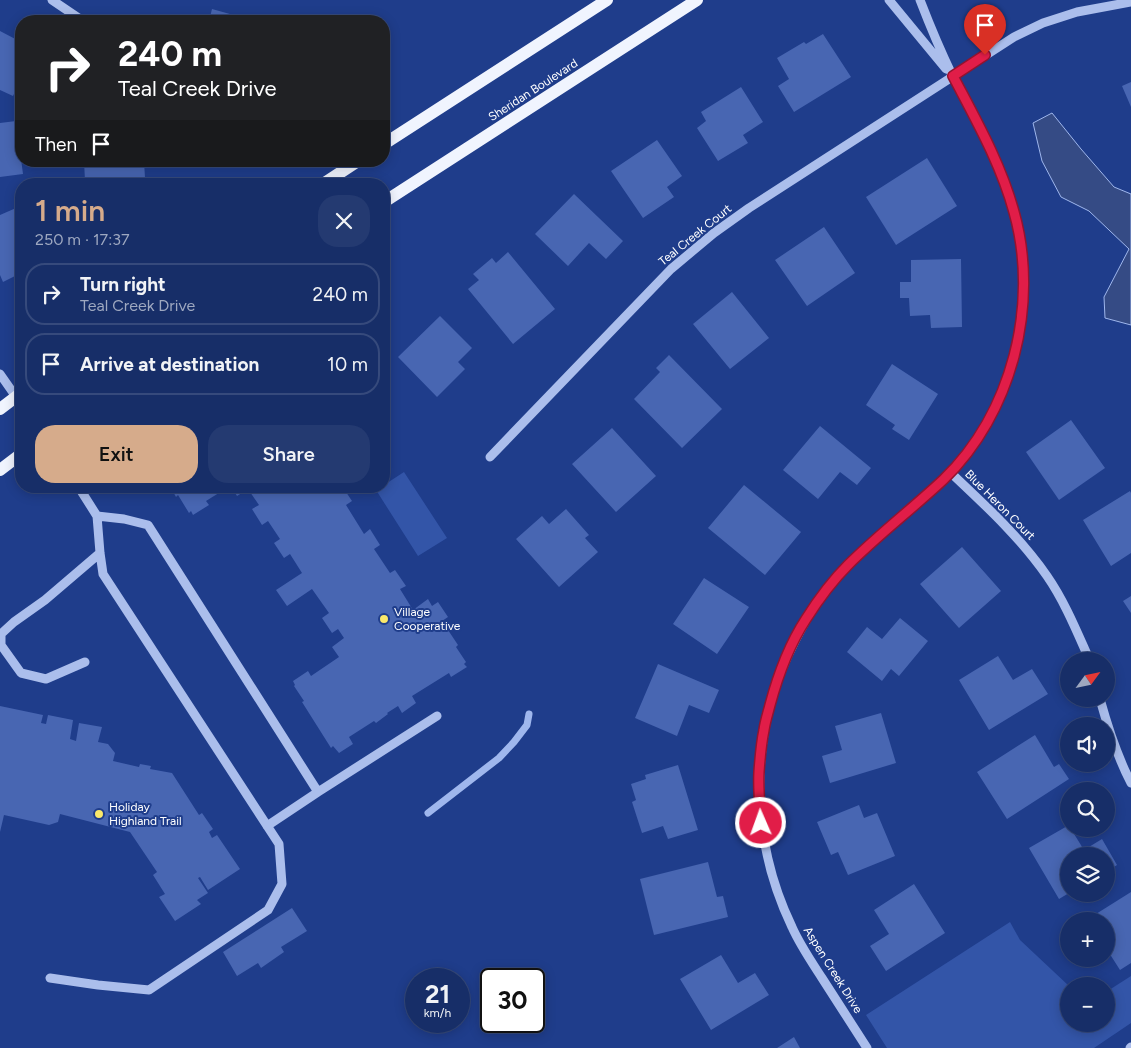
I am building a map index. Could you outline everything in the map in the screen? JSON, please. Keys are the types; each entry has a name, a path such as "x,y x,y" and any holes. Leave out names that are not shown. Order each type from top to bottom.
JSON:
{"main road":[{"path":"390,140 607,0"},
{"name":"Sheridan Boulevard","path":"390,198 697,0"},
{"path":"332,178 349,167"},
{"path":"0,409 15,401"},
{"path":"0,470 15,459"}],"street":[{"path":"52,0 73,15"},
{"name":"Aspen Creek Drive","path":"889,0 953,76"},
{"name":"Aspen Creek Drive","path":"867,1048 801,946 773,881 761,823 759,774 764,730 777,681 784,662 805,620 846,567 950,472 962,458 984,428 1002,392 1014,356 1020,326 1024,288 1022,255 1014,211 993,156 953,76 920,0"},
{"name":"Teal Creek Court","path":"490,457 671,269 714,233 749,208 1014,37 1043,23 1077,12 1131,2"},
{"path":"0,374 15,392"},
{"name":"Blue Heron Court","path":"950,472 992,511 1020,541 1048,577 1073,622 1086,652"},
{"path":"50,978 149,990 268,910 282,884 279,844 103,574 97,516 82,493"},
{"path":"97,516 148,525 318,792"},
{"path":"85,662 46,679 21,673 1,645 1,634 14,622 45,600 100,553"},
{"path":"1102,708 1120,763 1131,783"},
{"path":"267,826 437,716"}],"shaded area":[{"path":"1052,113 1114,187 1131,194 1131,325 1105,318 1104,297 1129,249 1089,211 1061,197 1042,161 1033,123"},
{"path":"404,472 447,538 418,556 378,493 390,493 390,481"},
{"path":"1010,922 1020,940 1060,978 1060,1032 1115,1032 1115,986 1131,976 1131,1023 1094,1048 887,1048 866,1015"}],"building":[{"path":"212,9 234,15 210,15"},
{"path":"0,31 15,39 15,92 13,96 0,90"},
{"path":"823,34 851,77 794,112 778,86 789,79 777,58 804,42 806,44"},
{"path":"1131,82 1131,107 1122,86"},
{"path":"741,87 763,122 743,135 748,143 718,161 697,128 706,121 701,112"},
{"path":"15,121 15,167 22,167 23,174 0,177 0,123"},
{"path":"657,140 682,176 667,187 674,197 643,218 611,171"},
{"path":"927,158 957,206 896,245 866,197"},
{"path":"84,167 144,167 145,178 85,178"},
{"path":"574,194 623,241 606,259 589,243 568,266 535,234"},
{"path":"15,208 15,276 3,282 0,275 0,215"},
{"path":"824,227 855,273 807,306 775,260"},
{"path":"508,252 555,309 513,344 468,289 479,280 473,274 492,258 496,263"},
{"path":"961,259 962,327 931,328 930,315 910,316 909,298 900,298 900,282 911,282 911,260"},
{"path":"732,292 769,338 730,369 693,324"},
{"path":"440,316 472,348 458,362 465,369 437,397 398,357"},
{"path":"669,355 722,409 682,448 634,399 660,372 656,368"},
{"path":"892,364 938,394 909,440 892,429 895,425 866,405"},
{"path":"1071,420 1105,468 1059,500 1026,452"},
{"path":"820,426 871,468 857,485 840,472 818,499 783,470"},
{"path":"612,428 656,476 616,512 572,464"},
{"path":"744,485 801,532 765,575 708,528"},
{"path":"1130,491 1131,553 1111,566 1083,520"},
{"path":"174,493 219,493 206,501 209,505 193,515 191,511 189,513 178,495 176,497"},
{"name":"Village Cooperative","path":"251,493 347,493 352,501 346,505 364,534 370,529 380,545 374,549 390,573 395,570 406,586 400,589 413,610 428,599 432,606 438,602 448,617 442,621 458,645 456,647 466,662 464,664 467,667 451,677 449,673 412,696 416,703 402,713 398,706 376,723 374,721 349,737 353,744 339,753 333,746 331,748 302,702 304,701 294,686 293,681 308,671 311,676 339,657 332,647 344,638 338,629 332,633 322,618 329,613 312,589 287,606 276,590 302,573 290,554 284,558 274,543 280,539 268,521 262,525 252,509 259,505"},
{"path":"566,509 589,535 585,538 598,552 559,587 516,539 542,516 549,524"},
{"path":"962,547 1001,591 959,628 920,584"},
{"path":"704,578 749,607 717,654 673,624"},
{"path":"1131,596 1131,613 1123,601"},
{"path":"900,618 928,641 899,676 891,669 882,681 847,652 867,627 882,639"},
{"path":"998,656 1013,680 1032,669 1048,694 989,730 959,680"},
{"path":"658,664 719,690 709,713 689,705 677,736 635,718"},
{"name":"Holiday Highland Trail","path":"0,706 43,715 41,723 46,724 48,715 73,720 70,739 76,741 79,723 102,727 98,742 108,744 115,753 113,761 139,767 140,764 151,766 150,769 172,773 199,815 202,813 213,829 209,832 212,838 217,835 240,869 208,890 200,877 198,878 208,893 197,900 201,904 175,921 159,897 165,894 153,875 157,872 130,832 60,814 58,822 49,825 4,815 0,832"},
{"path":"881,713 896,763 830,783 822,756 842,750 835,726"},
{"path":"1035,735 1054,767 1059,764 1060,772 1064,772 1069,779 1060,782 1060,785 1007,819 977,772"},
{"path":"678,765 698,830 668,839 663,826 642,833 632,802 636,800 631,784 646,779 645,775"},
{"path":"859,805 864,818 877,813 895,856 848,875 838,852 831,855 817,822"},
{"path":"1060,830 1060,837 1076,837 1082,847 1060,847 1060,898 1059,899 1029,848"},
{"path":"1102,839 1107,847 1089,847"},
{"path":"708,862 717,897 723,896 728,917 654,935 640,879"},
{"path":"914,884 945,933 886,971 870,946 889,934 874,910"},
{"path":"1131,892 1131,963 1120,970 1115,962 1115,912 1099,912"},
{"path":"292,908 307,931 281,947 284,952 261,968 258,963 237,976 223,952"},
{"path":"721,955 738,983 755,973 769,995 711,1030 680,979"},
{"path":"794,1037 800,1048 777,1048"}],"waterway":[{"path":"428,813 499,758 527,725 529,714"}],"place":[{"name":"Village Cooperative","path":"384,619"},
{"name":"Holiday Highland Trail","path":"99,814"}],"route":[{"path":"761,823 759,774 764,730 784,662 805,620 846,567 869,544 943,479 962,458 984,428 994,409 1014,356 1023,307 1024,288 1022,255 1014,211 993,156 953,76 985,55"}]}
